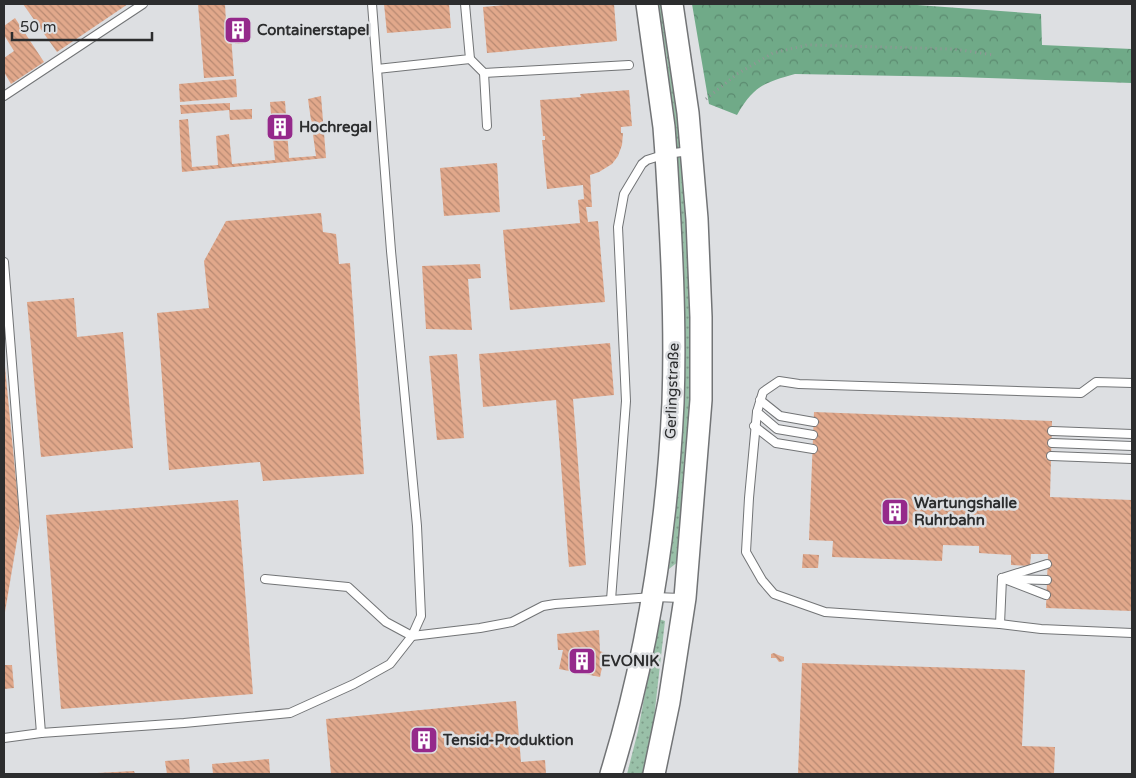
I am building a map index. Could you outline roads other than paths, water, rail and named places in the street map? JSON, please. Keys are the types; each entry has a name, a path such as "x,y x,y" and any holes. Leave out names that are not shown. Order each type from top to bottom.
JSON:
{"main road":[{"name":"Gerlingstraße","path":"611,774 624,730 653,597 668,487 673,402 674,318 666,154 647,4"},
{"name":"Gerlingstraße","path":"654,774 669,702 684,598 702,400 701,317 691,151 688,113 672,4"}],"lane":[{"path":"4,96 143,4"},
{"path":"4,738 42,733 290,713 354,684 390,664 412,636 421,616 417,526 391,251 372,4"},
{"path":"465,4 470,59 484,73 487,126"},
{"path":"377,69 470,59"},
{"path":"484,73 629,65"},
{"path":"611,600 626,401 618,227 624,194 642,164 647,160 666,154 691,151"},
{"path":"4,262 42,733"},
{"path":"1132,383 1096,382 1081,394 799,384 779,381 762,392 754,426 746,552 762,580 774,594 825,612 1000,624 1041,629 1132,633"},
{"path":"760,400 780,416 814,422"},
{"path":"757,412 778,429 813,435"},
{"path":"754,426 776,443 813,449"},
{"path":"1052,431 1132,434"},
{"path":"1052,443 1132,446"},
{"path":"1051,456 1132,459"},
{"path":"1002,578 1047,564"},
{"path":"1000,624 1002,578"},
{"path":"1002,578 1046,580"},
{"path":"1002,578 1046,595"},
{"path":"265,579 348,587 386,622 412,636 480,628 512,622 543,606 653,597 684,598"}],"place":[{"name":"Containerstapel","path":"238,30"},
{"name":"Hochregal","path":"280,127"},
{"name":"Wartungshalle Ruhrbahn","path":"895,512"},
{"name":"EVONIK","path":"582,661"},
{"name":"Tensid-Produktion","path":"424,740"}]}
